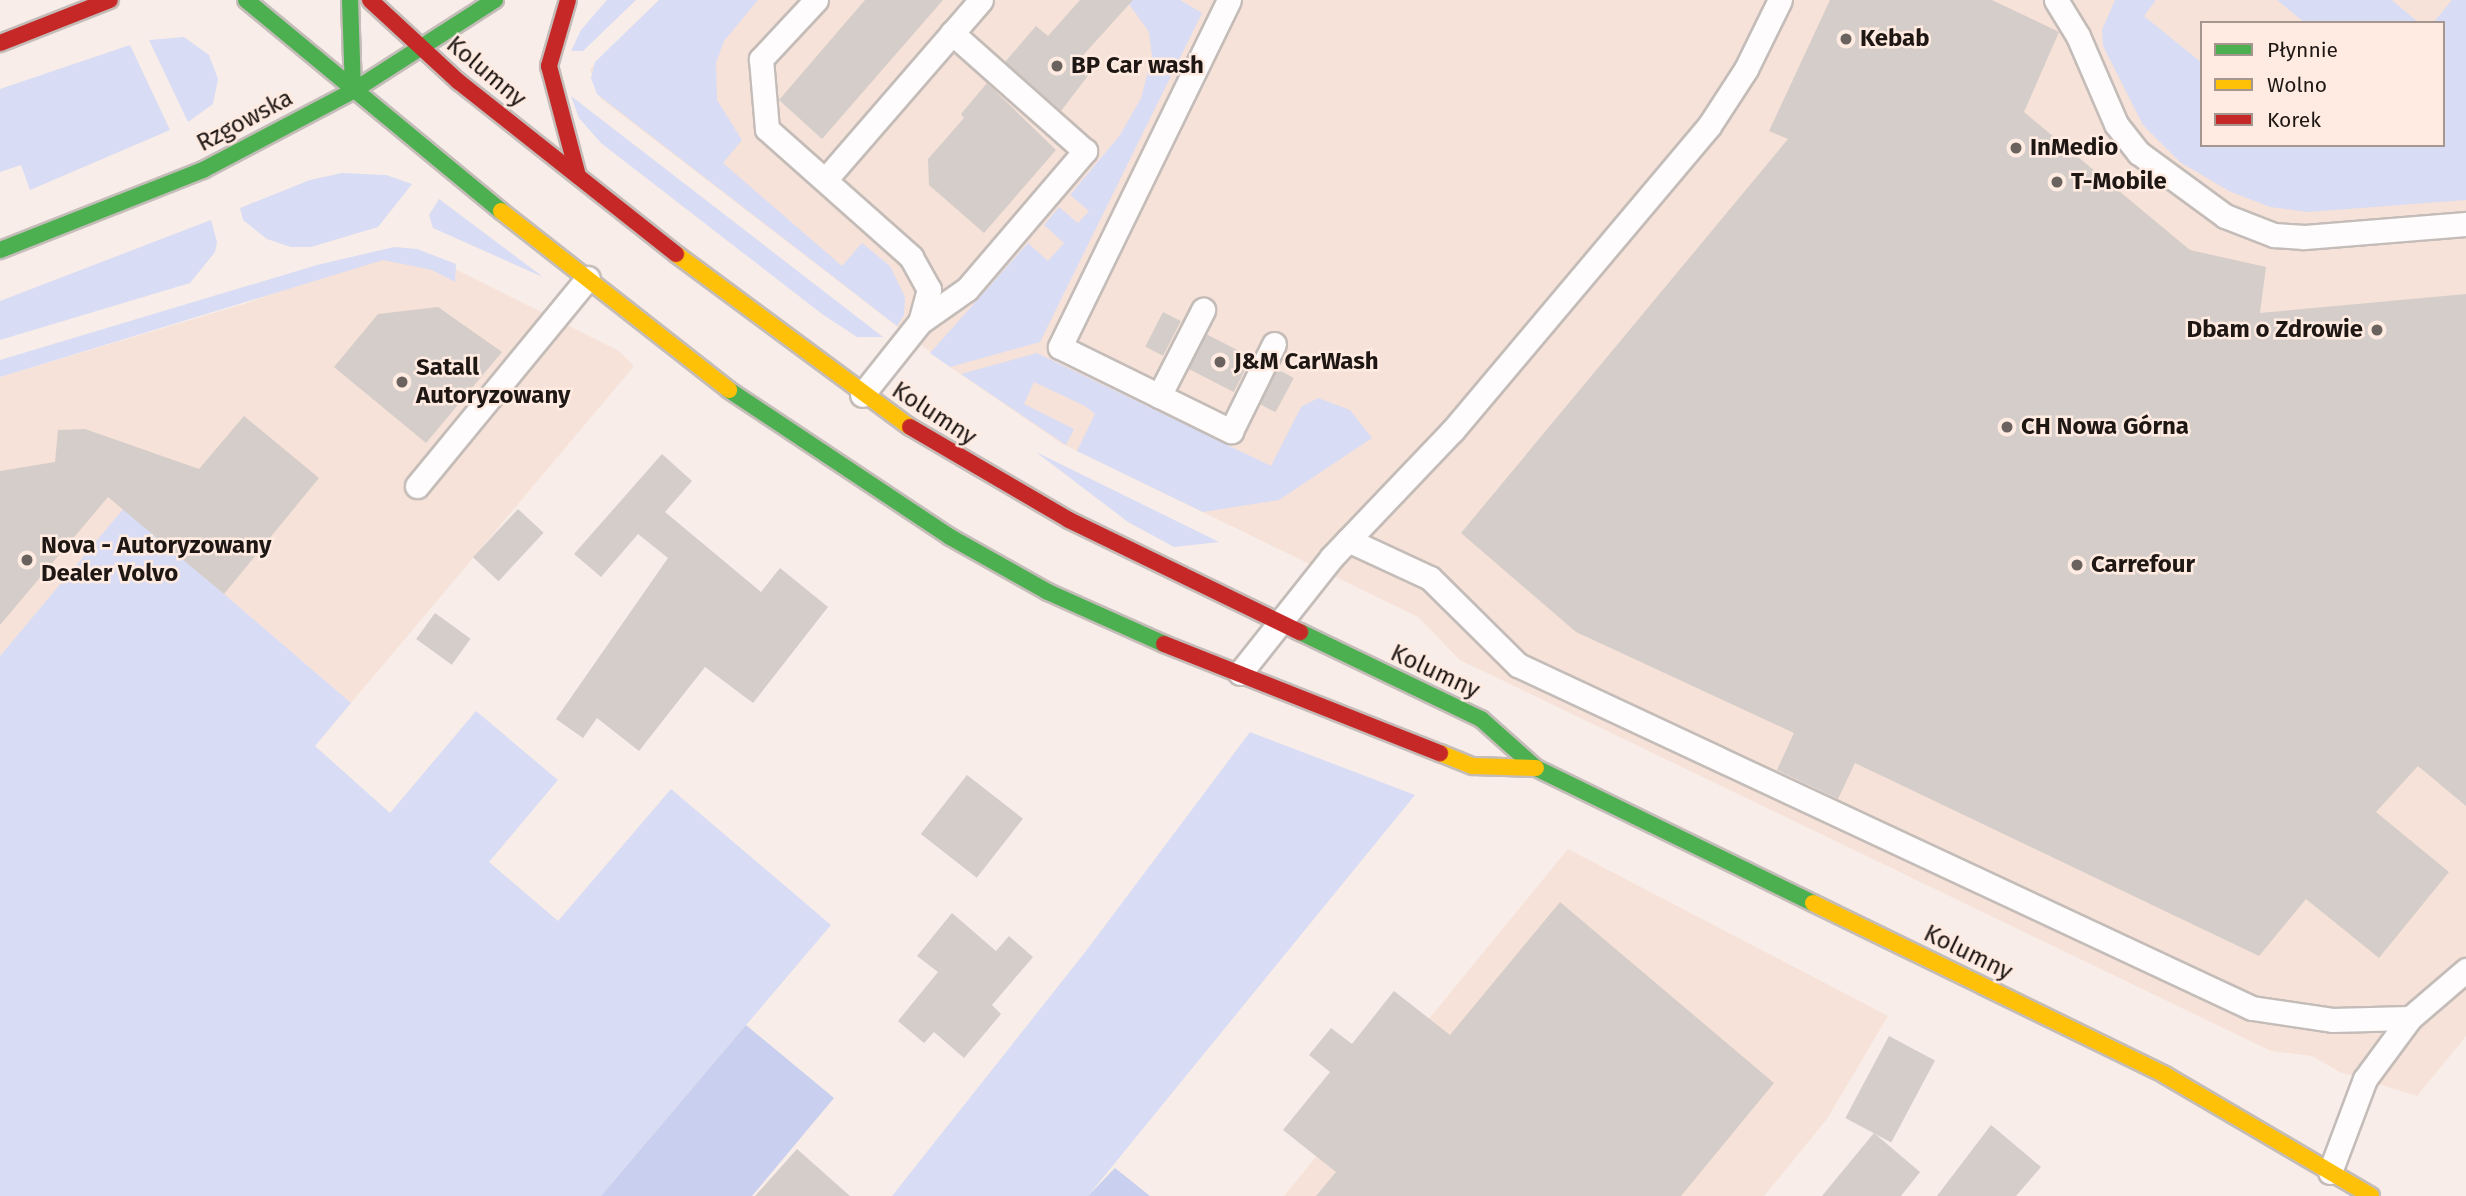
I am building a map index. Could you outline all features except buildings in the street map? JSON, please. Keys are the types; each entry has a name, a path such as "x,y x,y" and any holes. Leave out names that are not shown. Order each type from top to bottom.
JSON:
{"street":[{"path":"0,43 110,0"},
{"name":"Kolumny","path":"246,0 353,91 730,390 950,537 1048,592 1240,673 1473,766 1536,768"},
{"path":"350,0 353,91"},
{"name":"Kolumny","path":"370,0 423,48 578,176 862,395 1038,503 1481,719 1536,768 2165,1075 2371,1196"},
{"name":"Rzgowska","path":"0,250 170,185 353,91 495,0"},
{"path":"568,0 549,66 578,176"}],"lane":[{"path":"816,0 761,59 767,130 911,257 929,289 920,322"},
{"path":"825,180 981,0"},
{"path":"1229,0 1060,347 1231,432 1274,345"},
{"path":"1240,673 1277,621 1348,541 1462,421 1709,126 1746,69 1780,0"},
{"path":"2066,4 2123,134 2165,175 2225,216 2274,235 2304,237 2466,224"},
{"path":"862,395 920,322 967,289 1085,151 952,33"},
{"path":"417,486 588,278"},
{"path":"1159,396 1203,310"},
{"path":"1348,541 1430,578 1518,665 2252,1008 2332,1020 2410,1018"},
{"path":"2330,1172 2365,1079 2410,1018 2466,970"}],"shaded area":[{"path":"607,0 636,0 583,51 571,51 581,30"},
{"path":"659,0 2466,0 2466,1036 2417,1096 2340,1072 2312,1056 2271,1051 1460,660 1418,617 1061,443 950,367 600,98 590,69"},
{"path":"659,0 758,0 724,41 716,63 717,100 742,140 723,163 842,266 862,243 890,266 905,297 904,315 897,326 597,94 591,78 595,62"},
{"path":"1126,0 1180,0 1202,13 1040,342 950,367 930,353 1028,243 1048,261 1064,243 1044,225 1059,207 1078,223 1089,211 1070,195 1120,135 1141,98 1152,56 1149,32"},
{"path":"2115,0 2156,0 2144,16 2200,61 2200,147 2445,147 2445,21 2435,21 2452,0 2466,0 2466,200 2308,212 2270,207 2229,191 2180,162 2143,125 2103,46 2102,30"},
{"path":"2277,0 2392,0 2417,21 2303,21"},
{"path":"184,37 209,55 218,79 213,104 188,122 149,40"},
{"path":"130,45 170,130 30,190 21,165 0,172 0,89"},
{"path":"571,96 883,337 857,337 822,314 601,143 579,118"},
{"path":"342,173 386,175 412,184 378,227 311,247 291,247 267,239 243,220 240,208 310,180"},
{"path":"439,199 543,277 433,228 429,215"},
{"path":"211,220 217,242 215,252 190,283 0,340 0,301"},
{"path":"394,247 417,249 456,264 455,282 432,270 383,260 0,377 0,360 317,265"},
{"path":"388,253 457,270 619,351 634,366 351,703 124,509 0,656 0,377 244,304"},
{"path":"1037,353 1271,466 1301,407 1318,398 1350,410 1372,438 1279,500 1203,512 1077,451 1095,414 1085,406 1034,382 1024,404 1074,429 1066,445 961,374"},
{"path":"1036,452 1219,542 1174,547 1128,522"},
{"path":"124,508 351,703 315,746 390,813 476,711 558,780 489,862 558,921 671,789 831,925 601,1196 0,1196 0,656"},
{"path":"1250,732 1415,795 1088,1196 892,1196 1086,951"},
{"path":"1568,849 1888,1016 1827,1119 1764,1196 1284,1196"},
{"path":"746,1025 834,1098 752,1196 601,1196"},
{"path":"1115,1168 1150,1196 1088,1196"}],"traffic: fast":[{"path":"246,0 501,211"},
{"path":"350,0 353,91"},
{"path":"0,250 203,170 353,91 495,0"},
{"path":"729,390 950,537 1048,592 1164,644"},
{"path":"1300,632 1481,719 1536,768 1813,903"}],"traffic: slow":[{"path":"501,211 729,390"},
{"path":"676,254 910,427"},
{"path":"1440,753 1473,766 1536,768"},
{"path":"1813,903 2165,1075 2371,1196"}],"traffic: jam":[{"path":"0,43 110,0"},
{"path":"370,0 459,82 676,254"},
{"path":"568,0 549,66 578,176"},
{"path":"910,427 1069,520 1300,632"},
{"path":"1164,644 1440,753"}],"place":[{"name":"Kebab","path":"1846,39"},
{"name":"BP Car wash","path":"1057,66"},
{"name":"InMedio","path":"2016,148"},
{"name":"T-Mobile","path":"2057,182"},
{"name":"Dbam o Zdrowie","path":"2377,330"},
{"name":"J&M CarWash","path":"1220,362"},
{"name":"Satall Autoryzowany","path":"402,382"},
{"name":"CH Nowa Górna","path":"2007,427"},
{"name":"Nova - Autoryzowany Dealer Volvo","path":"27,560"},
{"name":"Carrefour","path":"2077,565"}]}
